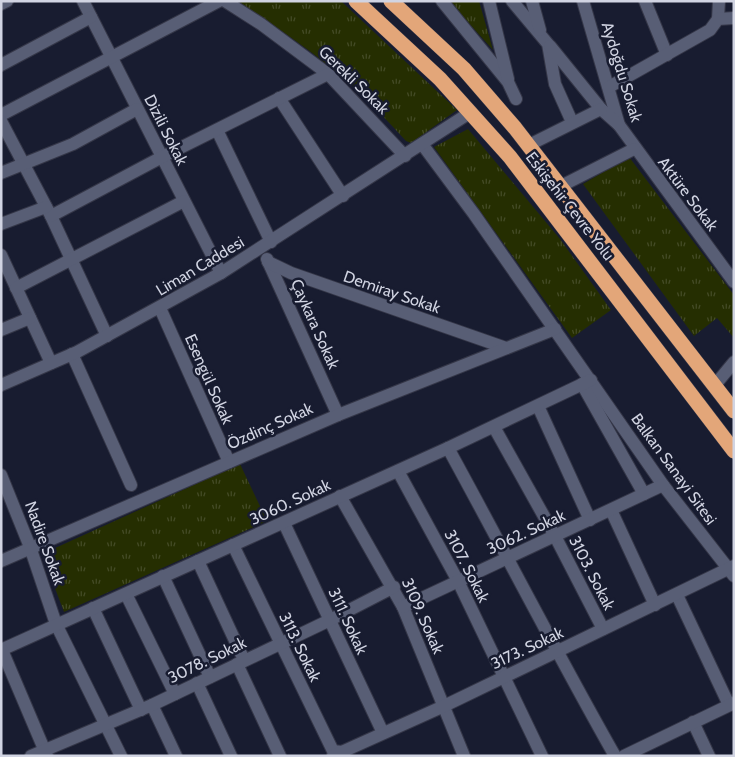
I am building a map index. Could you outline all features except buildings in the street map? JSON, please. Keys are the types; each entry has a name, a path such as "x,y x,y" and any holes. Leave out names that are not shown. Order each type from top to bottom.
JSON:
{"highway":[{"name":"Eskişehir Çevre Yolu","path":"356,1 388,29 471,112 540,196 734,451"},
{"name":"Eskişehir Çevre Yolu","path":"391,1 464,69 529,145 734,411"}],"street":[{"path":"1,4 7,1"},
{"name":"Dizili Sokak","path":"84,1 221,273"},
{"path":"1,115 219,1"},
{"name":"Gerekli Sokak","path":"225,1 261,24 328,74 405,156"},
{"path":"442,1 508,82"},
{"path":"489,1 508,82 516,99"},
{"path":"512,1 540,32 601,109 619,125"},
{"path":"532,1 540,32"},
{"name":"Aydoğdu Sokak","path":"584,1 619,125 634,149"},
{"path":"645,1 667,55"},
{"path":"609,87 710,30 718,19 719,1"},
{"path":"1,65 92,17"},
{"path":"718,19 734,18"},
{"path":"548,44 555,84 572,122"},
{"path":"1,224 49,211 328,74"},
{"path":"279,98 343,196"},
{"path":"1,173 72,144 137,109"},
{"path":"529,145 601,109"},
{"name":"Liman Caddesi","path":"1,385 72,354 160,308 221,273 471,112"},
{"path":"1,121 49,211 70,260 107,336"},
{"name":"Çaykara Sokak","path":"217,130 267,245 268,262 338,414"},
{"path":"422,144 555,329 586,382 644,494"},
{"path":"561,186 634,149"},
{"name":"Aktüre Sokak","path":"634,149 734,282"},
{"path":"10,284 70,260 184,201"},
{"path":"1,255 10,284 30,318 51,364"},
{"name":"Demiray Sokak","path":"268,262 299,276 506,348"},
{"name":"Esengül Sokak","path":"160,308 229,462"},
{"path":"1,330 30,318"},
{"name":"Özdinç Sokak","path":"1,561 338,414 555,329"},
{"path":"72,354 131,485"},
{"path":"714,385 734,362"},
{"name":"3060. Sokak","path":"2,650 494,427 586,382"},
{"name":"Balkan Sanayi Sitesi","path":"586,382 663,485 732,570"},
{"path":"538,406 590,520"},
{"name":"3103. Sokak","path":"494,427 555,536 603,629"},
{"path":"448,448 509,558 556,653 615,756"},
{"name":"3107. Sokak","path":"398,471 458,582 542,756"},
{"name":"Nadire Sokak","path":"1,475 30,547 56,624 121,756"},
{"name":"3062. Sokak","path":"403,607 663,485"},
{"name":"3109. Sokak","path":"340,496 394,587 464,756"},
{"path":"611,510 655,604"},
{"name":"3111. Sokak","path":"284,523 383,733"},
{"name":"3113. Sokak","path":"233,545 333,752 340,754"},
{"path":"198,561 280,756"},
{"name":"3173. Sokak","path":"340,754 556,653 655,604 732,570"},
{"path":"164,576 210,677"},
{"name":"3078. Sokak","path":"31,756 46,753 175,694 330,620 394,587"},
{"path":"126,594 175,694"},
{"path":"624,756 643,752 693,722 732,704 677,595"},
{"path":"92,608 146,707 176,756"},
{"path":"2,650 46,753"},
{"path":"197,683 231,756"},
{"path":"693,722 708,756"}],"green space":[{"path":"237,1 341,1 457,110 411,143 406,141 346,80 285,33"},
{"path":"449,1 479,1 493,50"},
{"path":"468,129 560,239 611,310 572,338 434,147"},
{"path":"629,157 734,295 734,338 717,318 694,336 583,184"},
{"path":"240,464 267,521 64,612 42,554"}]}
